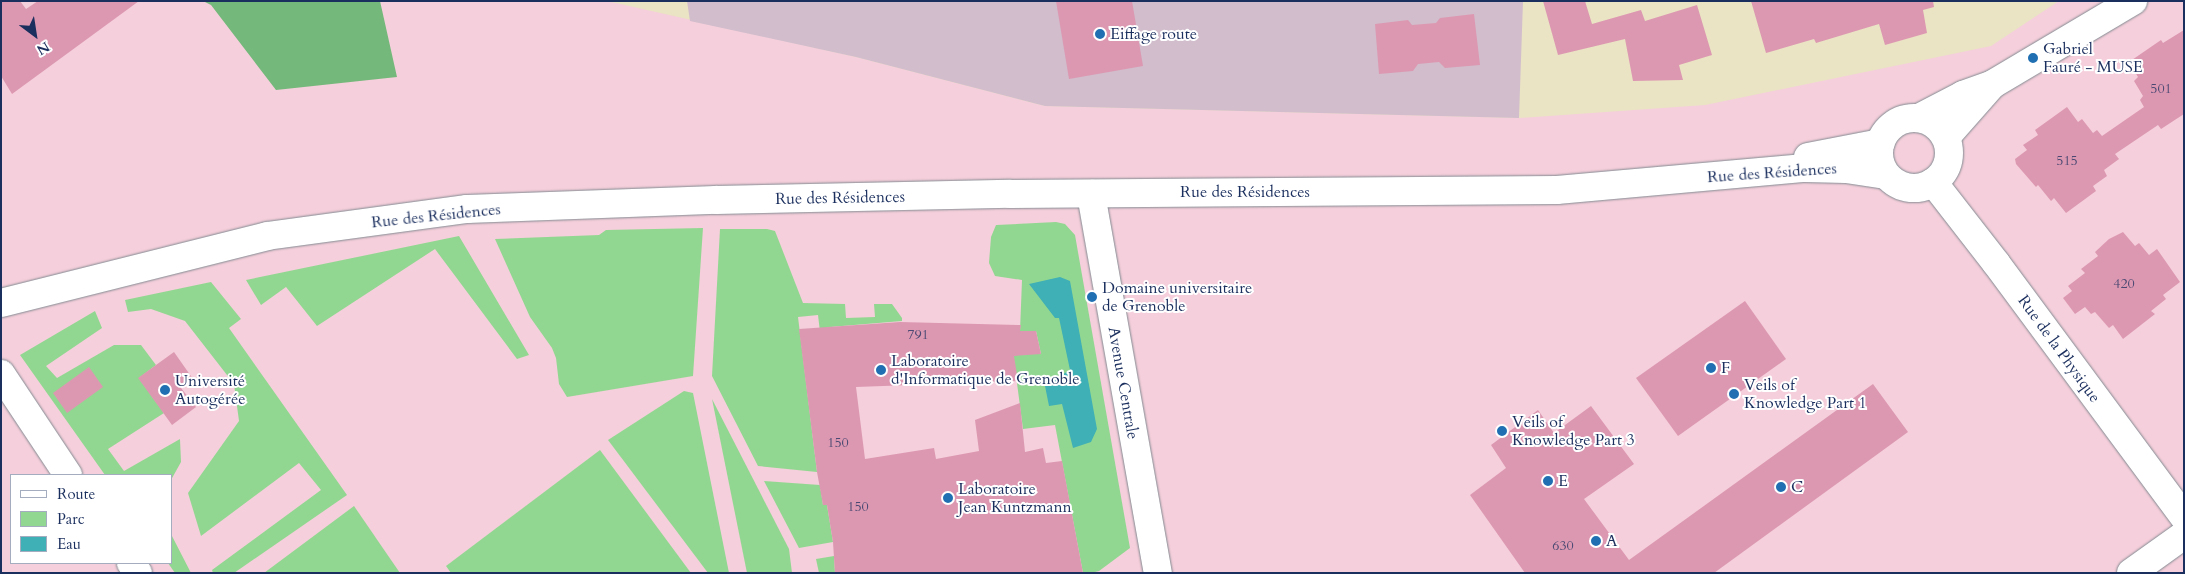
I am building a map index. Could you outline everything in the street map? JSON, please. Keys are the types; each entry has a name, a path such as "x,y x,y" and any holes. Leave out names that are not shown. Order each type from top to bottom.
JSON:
{"street":[{"path":"1920,118 1930,121 1946,137 1949,147 1948,162 1941,176 1933,182 1924,186 1905,187 1897,184 1886,175 1879,156 1881,143 1890,127 1899,121 1920,118 1963,95 1993,84 2133,1"},
{"path":"1946,137 1993,84"},
{"name":"Rue des Résidences","path":"1688,179 1881,143"},
{"name":"Rue des Résidences","path":"1,302 267,236 468,210 716,200 1548,190 1805,168 1846,169 1886,175"},
{"name":"Rue de la Physique","path":"1933,182 2184,517"},
{"name":"Avenue Centrale","path":"1091,194 1158,573"},
{"path":"1,374 46,445 67,474"},
{"path":"1,404 46,445"},
{"path":"2131,573 2184,535"}],"shaded area":[{"name":"Domaine universitaire de Grenoble","path":"1,1 607,1 856,57 1045,106 1519,118 1705,105 1991,46 2059,1 2184,1 2184,573 1,573"},
{"path":"687,1 1523,1 1519,118 1045,106 856,57 690,21"}],"green space":[{"path":"203,1 380,1 397,77 276,90 211,5"},
{"path":"1056,222 1065,224 1075,235 1130,548 1099,571 1091,573 1083,573 1055,425 1023,429 1013,353 1041,354 1036,331 1020,331 1022,280 995,276 989,263 991,237 996,225"},
{"path":"703,228 693,376 567,397 559,384 556,358 552,348 530,317 495,239 599,235 606,230"},
{"path":"720,229 767,229 775,231 803,303 845,304 846,318 875,317 874,304 892,304 902,318 902,321 830,327 820,332 818,315 798,317 817,472 758,466 712,376"},
{"path":"459,236 529,355 517,359 435,249 317,326 286,287 261,305 246,280"},
{"path":"211,282 241,319 229,328 347,495 234,573 213,573 212,570 321,490 299,463 201,536 188,493 239,421 234,384 185,321 151,309 128,312 125,300"},
{"path":"95,311 102,328 46,366 57,378 114,345 141,345 156,365 139,378 164,413 108,449 124,471 180,439 181,462 172,478 172,474 104,474 20,355"},
{"path":"684,391 693,393 729,573 708,573 608,440"},
{"path":"712,399 789,549 792,573 747,573"},
{"path":"600,450 691,573 451,573 446,566"},
{"path":"764,481 820,485 823,505 827,505 833,542 799,548"},
{"path":"354,506 400,573 264,573"},
{"path":"172,536 191,573 175,573 169,564 172,564"},
{"path":"834,556 835,573 819,573 816,559"}],"water":[{"path":"1060,277 1070,281 1097,429 1091,442 1073,448 1062,404 1049,406 1044,381 1055,379 1070,370 1059,318 1055,318 1029,284"}],"building":[{"path":"1,1 20,1 26,9 38,1 139,1 12,94 1,76"},
{"name":"Eiffage route","path":"1056,1 1132,1 1143,66 1069,79"},
{"path":"1543,1 1585,1 1592,24 1641,10 1645,21 1697,5 1712,55 1679,65 1683,80 1633,81 1625,39 1558,55"},
{"path":"1751,1 1933,1 1934,7 1923,10 1927,33 1885,45 1879,24 1816,43 1814,39 1766,53"},
{"path":"1474,14 1480,65 1445,68 1439,62 1418,64 1413,71 1379,74 1375,24 1408,20 1412,25 1436,23 1440,18"},
{"path":"2184,30 2184,114 2161,129 2158,125 2115,154 2119,159 2104,170 2107,176 2093,186 2096,191 2066,213 2054,198 2051,201 2038,185 2036,187 2016,164 2015,159 2027,150 2023,145 2038,135 2035,130 2067,107 2078,122 2082,119 2093,133 2097,130 2102,136 2144,107 2140,100 2143,96 2134,81 2138,77 2129,62 2161,40 2163,43"},
{"path":"2123,232 2135,246 2139,243 2149,255 2157,249 2180,282 2163,295 2166,299 2151,311 2155,314 2123,339 2113,325 2109,328 2095,312 2091,314 2085,307 2075,314 2063,298 2072,291 2068,286 2085,273 2081,269 2098,256 2095,252 2109,239"},
{"name":"F","path":"1745,301 1786,359 1678,436 1636,378"},
{"path":"900,322 1021,325 1020,331 1036,331 1041,354 1014,356 1018,381 856,387 865,459 934,448 936,459 979,451 975,420 1020,403 1025,452 1043,448 1046,463 1062,461 1083,573 835,573 833,542 827,505 823,505 817,472 799,329"},
{"path":"174,352 193,379 181,388 196,407 172,425 138,378"},
{"path":"89,367 103,387 67,413 53,393"},
{"path":"1873,384 1908,432 1714,573 1525,573 1470,495 1506,468 1491,445 1538,410 1554,433 1591,406 1634,464 1584,499 1629,560"}],"place":[{"name":"Eiffage route","path":"1100,34"},
{"name":"Gabriel Fauré - MUSE","path":"2033,58"},
{"name":"Domaine universitaire de Grenoble","path":"1092,297"},
{"name":"F","path":"1711,368"},
{"name":"Laboratoire d'Informatique de Grenoble","path":"881,370"},
{"name":"Université Autogérée","path":"165,390"},
{"name":"Veils of Knowledge Part 1","path":"1734,394"},
{"name":"Veils of Knowledge Part 3","path":"1502,431"},
{"name":"E","path":"1548,481"},
{"name":"C","path":"1781,487"},
{"name":"Laboratoire Jean Kuntzmann","path":"948,498"},
{"name":"A","path":"1596,541"}]}
